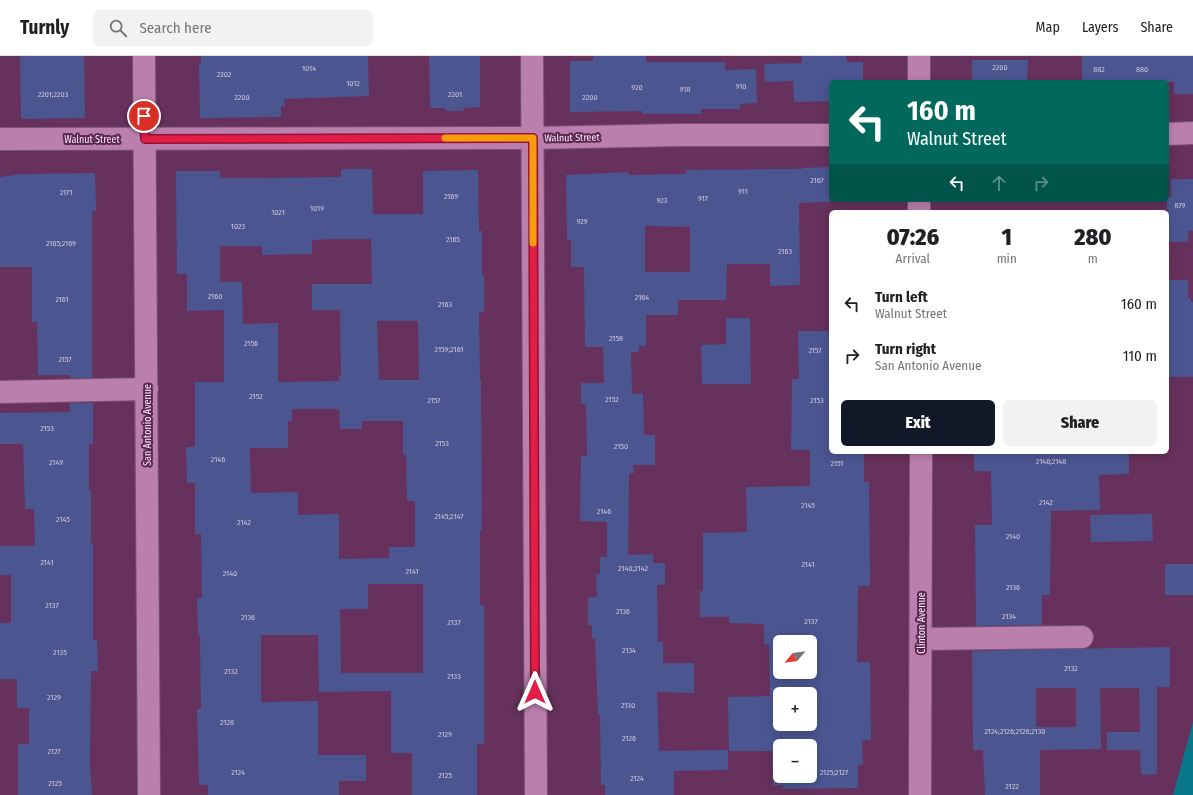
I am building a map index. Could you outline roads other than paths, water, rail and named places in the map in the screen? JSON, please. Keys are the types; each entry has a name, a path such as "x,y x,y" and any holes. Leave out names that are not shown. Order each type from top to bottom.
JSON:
{"street":[{"name":"San Antonio Avenue","path":"144,56 149,795"},
{"path":"532,56 536,795"},
{"path":"919,56 919,80"},
{"path":"1169,134 1193,133"},
{"name":"Walnut Street","path":"0,139 533,138 829,135"},
{"path":"0,392 147,389"},
{"name":"Clinton Avenue","path":"920,795 921,454"},
{"path":"921,639 1082,637"}]}
